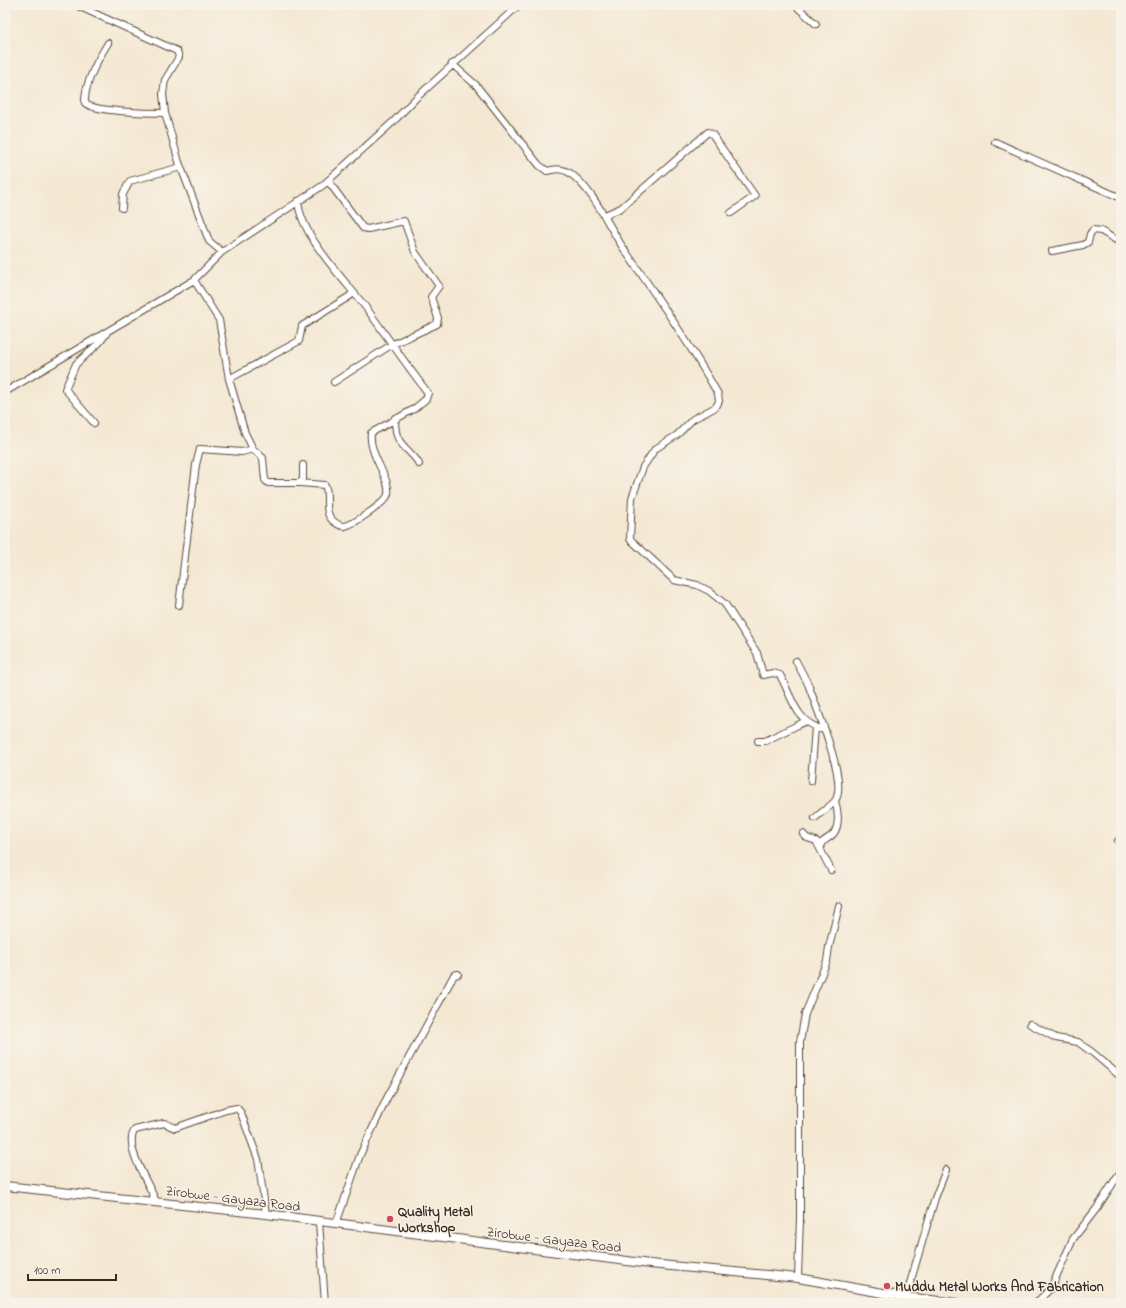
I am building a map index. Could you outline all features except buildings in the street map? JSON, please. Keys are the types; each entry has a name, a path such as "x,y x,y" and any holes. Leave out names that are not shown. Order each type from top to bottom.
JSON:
{"street":[{"path":"76,5 177,51 179,57 165,80 163,94 165,113 181,166 210,241 222,252"},
{"path":"5,392 107,333 194,280 222,252 328,182 452,64 519,5"},
{"path":"795,5 816,24"},
{"path":"108,43 91,78 86,92 85,103 88,106 101,109 165,113"},
{"path":"452,64 476,85 539,165 547,171 558,168 569,173 587,191 605,215 624,249 687,340 718,394 719,401 716,407 693,418 677,435 655,449 643,467 632,498 630,539 674,580 697,585 708,591 725,604 757,653 763,675 773,673 780,675 797,713 806,721 825,730"},
{"path":"605,215 621,208 708,132 712,134 756,196 731,213"},
{"path":"995,142 1121,198"},
{"path":"122,208 123,194 130,181 181,166"},
{"path":"328,182 363,228 368,229 404,221 415,252 439,286 431,297 438,318 437,324 391,345 334,382"},
{"path":"194,280 219,320 229,379 245,433 253,449 263,458 265,480 268,483 325,485 327,489 327,509 331,519 341,526 347,526 378,507 387,499 389,492 373,454 371,433 395,418 414,409 426,399 428,393 353,292 336,272 306,228 299,212 298,201"},
{"path":"1052,251 1083,245 1088,242 1090,234 1093,230 1101,231 1121,244"},
{"path":"229,379 299,341 302,326 350,296 353,292"},
{"path":"94,423 65,389 76,364 100,342 107,333"},
{"path":"395,418 396,432 399,440 409,450 418,464"},
{"path":"179,604 196,465 200,449 242,452 253,449"},
{"path":"300,483 303,478 303,465"},
{"path":"796,661 808,684 825,730 838,780 835,801 838,808 838,823 834,833 821,843 821,847"},
{"path":"758,741 765,741 806,721"},
{"path":"811,781 816,727"},
{"path":"815,818 835,801"},
{"path":"803,834 807,838 816,841 821,847 831,870"},
{"path":"798,1278 800,1211 800,1042 805,1014 827,961 839,906"},
{"path":"336,1224 360,1155 387,1098 439,999 454,975 458,974"},
{"path":"1030,1024 1056,1038 1078,1042 1121,1077"},
{"path":"156,1202 136,1161 131,1140 131,1136 135,1130 164,1123 175,1128 226,1110 236,1108 241,1113 258,1159 266,1214"},
{"path":"906,1297 938,1191 946,1170"},
{"path":"1036,1303 1051,1288 1073,1239 1097,1208 1121,1171"},
{"name":"Zirobwe - Gayaza Road","path":"5,1186 266,1214 650,1264 798,1278 906,1297 956,1303"},
{"path":"319,1222 325,1303"}],"place":[{"name":"Quality Metal Workshop","path":"390,1219"},
{"name":"Muddu Metal Works And Fabrication","path":"887,1286"}]}
